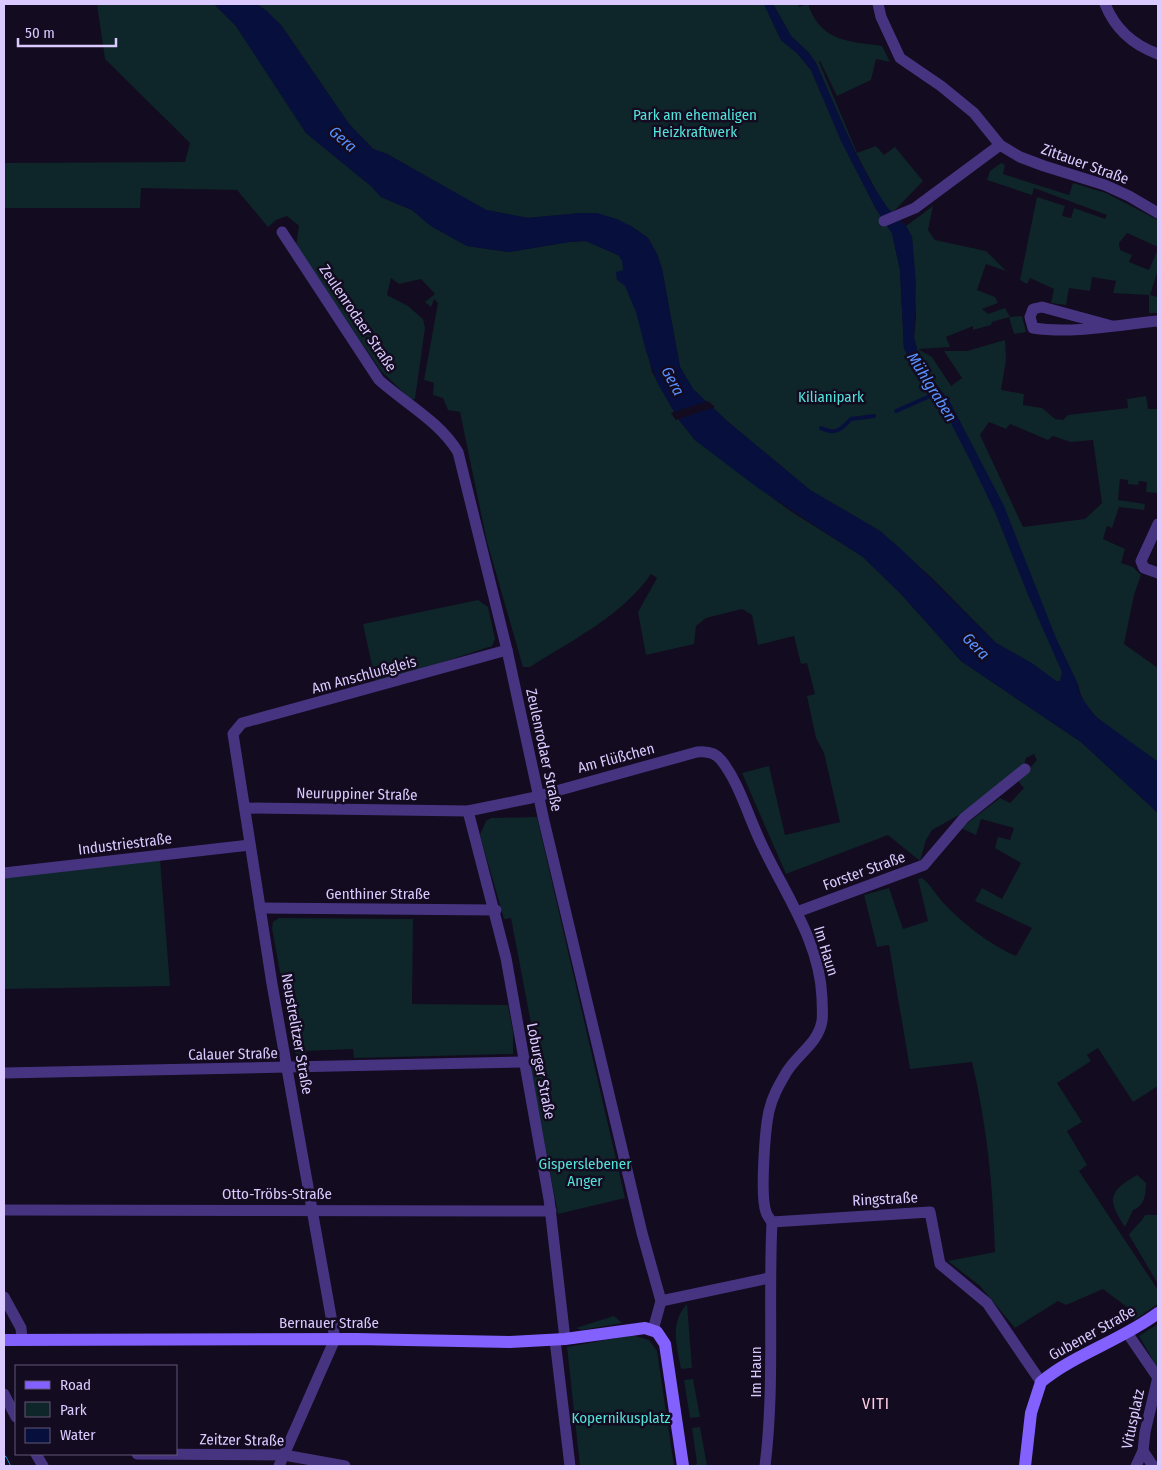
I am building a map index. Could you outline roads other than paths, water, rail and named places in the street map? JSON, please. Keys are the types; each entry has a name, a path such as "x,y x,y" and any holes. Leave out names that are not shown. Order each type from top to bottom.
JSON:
{"street":[{"name":"Zittauer Straße","path":"878,4 881,17 900,58 941,86 974,113 1000,145 1020,157 1105,185 1130,196 1158,213"},
{"path":"1105,4 1124,35 1143,49 1158,54"},
{"path":"884,221 900,216 915,208 1000,145"},
{"name":"Zeulenrodaer Straße","path":"282,232 379,380 430,419 450,439 458,452 508,650 539,795 642,1233 660,1301 654,1330"},
{"path":"1112,326 1042,307 1033,309 1030,317 1032,328 1051,331 1112,326 1158,321"},
{"path":"1158,524 1141,562 1144,568 1158,573"},
{"name":"Am Anschlußgleis","path":"234,734 242,723 508,650"},
{"name":"Neustrelitzer Straße","path":"234,734 260,908 335,1339"},
{"name":"Am Flüßchen","path":"468,811 539,795 697,752 713,753"},
{"name":"Im Haun","path":"713,753 720,759 728,772 796,912 818,967 823,1019 819,1033 812,1044 788,1071 773,1098 769,1112 765,1150 764,1198 766,1213 772,1222"},
{"name":"Forster Straße","path":"796,912 924,865 964,818 1025,769"},
{"name":"Neuruppiner Straße","path":"245,808 468,811"},
{"name":"Loburger Straße","path":"468,811 496,910 506,958 551,1211 560,1340"},
{"name":"Industriestraße","path":"4,873 250,844"},
{"name":"Genthiner Straße","path":"260,908 496,910"},
{"name":"Calauer Straße","path":"4,1072 524,1062"},
{"name":"Otto-Tröbs-Straße","path":"4,1210 313,1209 551,1211"},
{"name":"Ringstraße","path":"772,1222 930,1212 940,1264 987,1303 1041,1382"},
{"path":"660,1301 769,1278 772,1222"},
{"name":"Im Haun","path":"764,1466 772,1392 769,1278"},
{"path":"4,1297 21,1328 22,1340"},
{"name":"Gubener Straße","path":"1041,1382 1068,1365 1128,1334 1158,1314"},
{"name":"Bernauer Straße","path":"4,1340 335,1339 510,1342 560,1340 638,1328 654,1330"},
{"path":"654,1330 661,1336 664,1344 683,1466"},
{"path":"1128,1334 1158,1377"},
{"path":"279,1466 335,1339"},
{"path":"560,1340 570,1466"},
{"name":"Vitusplatz","path":"1136,1466 1143,1451 1145,1432 1158,1377"},
{"path":"1025,1466 1031,1413 1041,1382"},
{"path":"4,1394 15,1415"},
{"path":"1143,1451 1153,1466"},
{"name":"Zeitzer Straße","path":"178,1454 284,1455 345,1466"},
{"path":"37,1455 43,1466"}],"water":[{"path":"214,4 257,4 267,11 281,25 349,124 373,149 387,154 486,210 528,218 597,213 617,219 648,238 657,254 662,269 680,367 693,389 727,421 810,490 880,531 902,550 996,643 1033,664 1056,681 1060,681 1062,672 1028,595 995,512 941,404 924,386 904,349 900,270 892,233 876,209 841,141 811,70 797,53 781,40 764,4 773,4 791,36 809,53 816,63 856,154 872,184 887,207 906,226 912,237 916,282 914,338 917,349 929,375 950,402 1004,506 1056,638 1078,684 1079,694 1095,716 1158,762 1158,813 1081,742 961,661 901,594 863,557 758,488 695,440 679,420 658,384 646,351 636,312 625,286 617,280 616,272 623,270 622,260 618,255 586,241 509,252 467,246 431,226 412,210 381,197 371,186 306,133 236,26"}],"waterway":[{"name":"Mühlgraben","path":"896,411 937,393"},
{"path":"821,428 834,431 841,429 851,419 874,416"}],"railway":[{"path":"4,1458 8,1466"}],"district":[{"name":"VITI","path":"876,1403"}],"park label":[{"name":"Park am ehemaligen Heizkraftwerk","path":"695,124"},
{"name":"Kilianipark","path":"831,397"},
{"name":"Gisperslebener Anger","path":"585,1172"},
{"name":"Kopernikusplatz","path":"621,1418"}],"water label":[{"name":"Gera","path":"343,139"},
{"name":"Gera","path":"673,381"},
{"name":"Gera","path":"976,646"}]}
